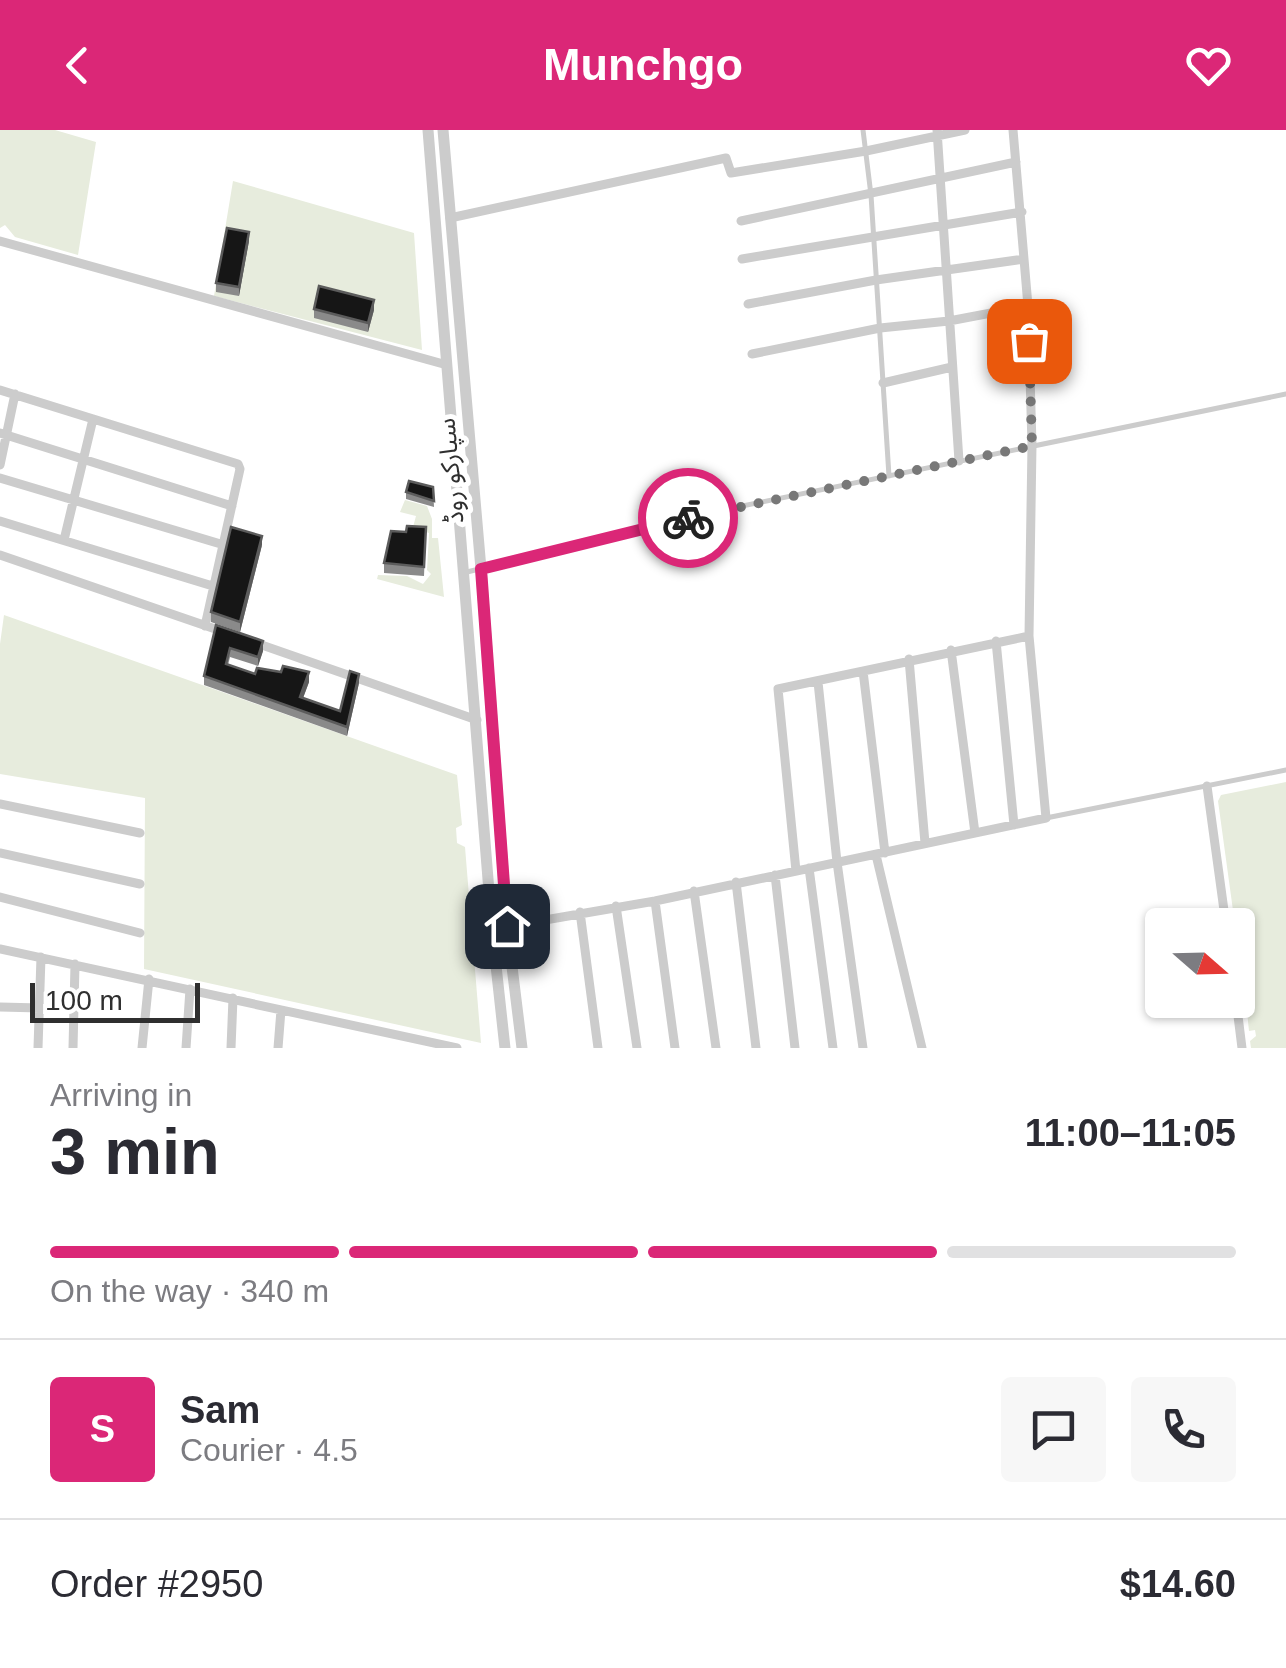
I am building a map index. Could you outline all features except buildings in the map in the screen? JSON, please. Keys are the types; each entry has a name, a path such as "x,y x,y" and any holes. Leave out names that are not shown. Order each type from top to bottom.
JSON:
{"street":[{"name":"سپارکو روڈ","path":"428,130 492,929 505,1048"},
{"name":"سپارکو روڈ","path":"443,130 507,926 522,1048"},
{"path":"450,218 726,158 730,173 965,130"},
{"path":"492,929 655,901 1046,818 1029,636 1032,446 1028,306 1013,130"},
{"path":"938,133 959,461"},
{"path":"741,221 1016,162"},
{"path":"742,259 1022,212"},
{"path":"0,240 447,365"},
{"path":"748,304 1024,258"},
{"path":"752,354 880,328 949,321 1028,306"},
{"path":"883,383 952,367"},
{"path":"0,390 238,464 205,626"},
{"path":"0,465 3,433 15,394"},
{"path":"64,540 93,419"},
{"path":"3,433 232,506"},
{"path":"0,478 224,545"},
{"path":"0,521 216,587"},
{"path":"0,554 477,720"},
{"path":"796,871 776,694 781,687 1029,636"},
{"path":"996,642 1014,825"},
{"path":"951,650 975,833"},
{"path":"909,659 925,843"},
{"path":"862,670 881,854 922,1048"},
{"path":"818,682 837,862 863,1048"},
{"path":"1207,786 1224,908"},
{"path":"0,804 140,833"},
{"path":"0,853 140,884"},
{"path":"809,868 833,1048"},
{"path":"775,874 795,1048"},
{"path":"736,882 756,1048"},
{"path":"694,891 716,1048"},
{"path":"0,897 140,933"},
{"path":"655,901 675,1048"},
{"path":"616,906 637,1048"},
{"path":"580,912 598,1048"},
{"path":"0,949 233,998 410,1043 457,1048"},
{"path":"38,1048 41,958"},
{"path":"74,1048 75,964"},
{"path":"142,1048 148,979"},
{"path":"186,1048 190,989"},
{"path":"231,1048 233,998"},
{"path":"0,1007 40,1008"},
{"path":"278,1048 281,1010"},
{"path":"1238,1018 1242,1048"}],"lane":[{"path":"863,130 874,234 889,477"},
{"path":"464,573 684,518 1286,394"},
{"path":"1046,818 1286,770"}],"shaded area":[{"path":"0,130 55,130 96,142 78,255 15,237 5,225 0,228"},
{"path":"233,181 414,233 422,350 214,296"},
{"path":"405,500 427,506 432,538 438,538 444,597 377,579 378,575 407,576 423,584 431,574 427,570 429,533 413,527 416,516 400,512"},
{"path":"4,615 457,775 462,825 456,828 457,843 465,847 481,1043 144,969 145,798 0,774 0,644"},
{"path":"1286,782 1286,1048 1251,1048 1250,1041 1256,1036 1255,1030 1249,1031 1248,1018 1255,1018 1255,908 1233,908 1218,801 1221,795"}],"way so far":[{"path":"688,518 1032,446 1029,341"}],"route":[{"path":"507,926 481,569 688,518"}]}
